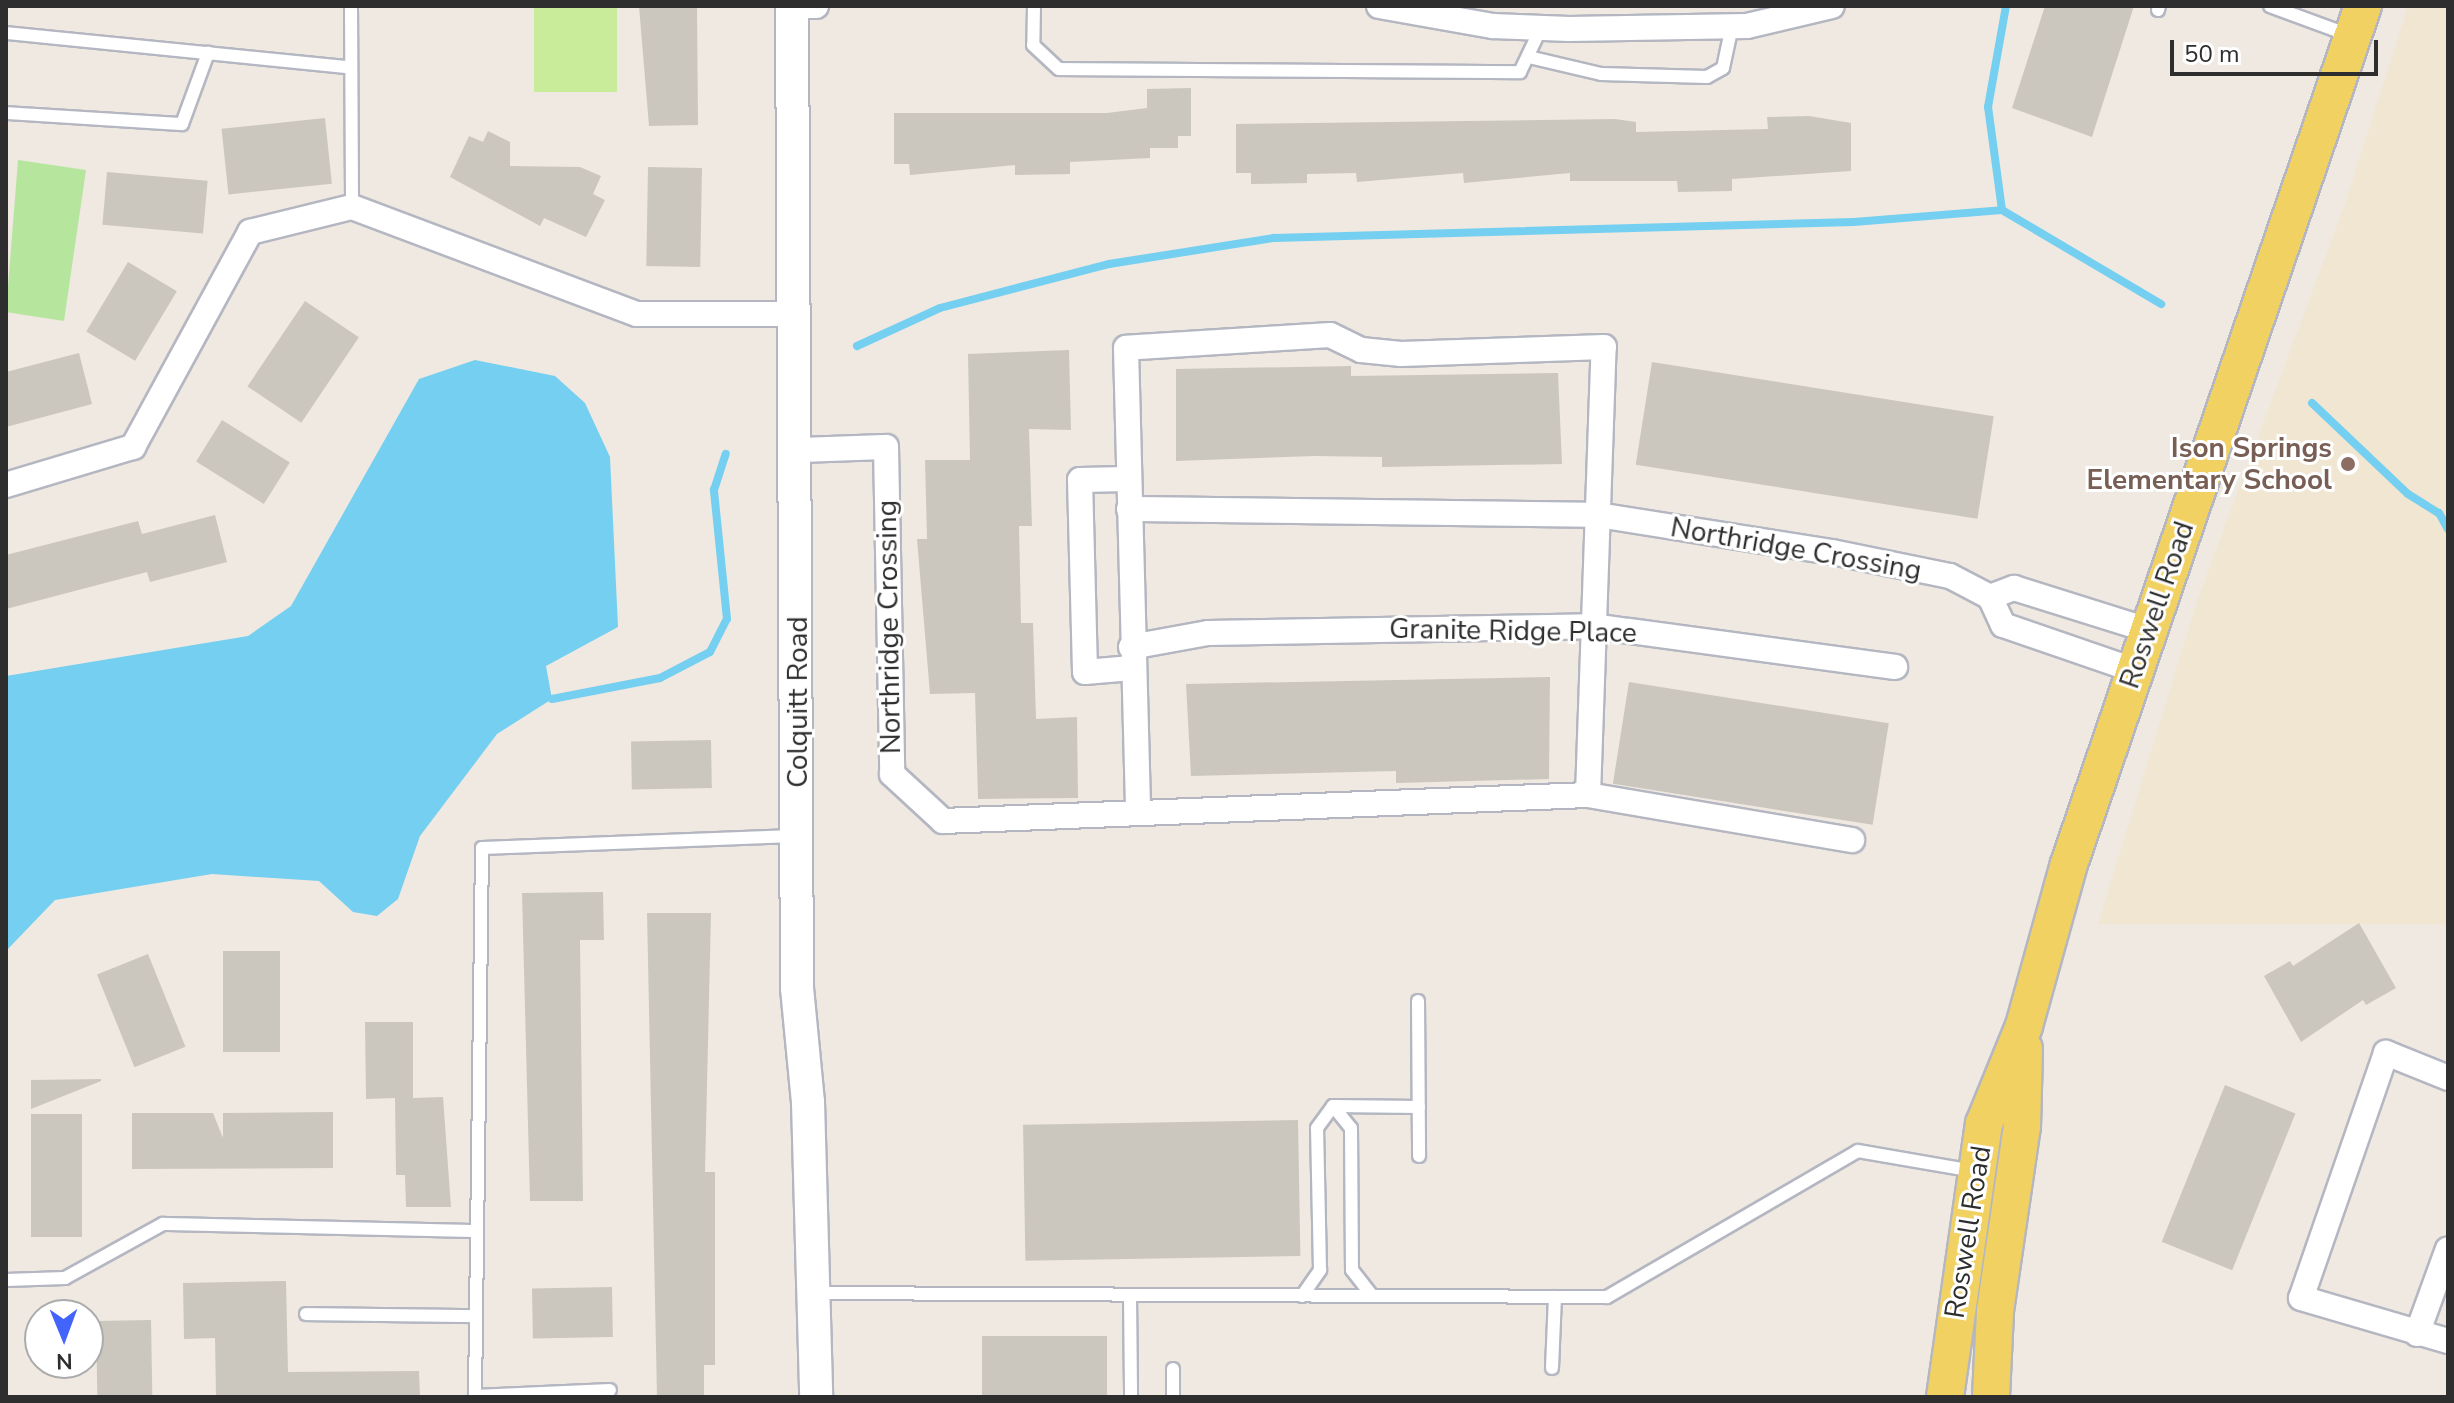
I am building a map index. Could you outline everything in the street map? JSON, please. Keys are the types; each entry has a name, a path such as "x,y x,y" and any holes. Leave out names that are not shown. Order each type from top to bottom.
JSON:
{"main road":[{"name":"Roswell Road","path":"1945,1397 1984,1124 2024,1026 2134,670 2358,21"},
{"name":"Roswell Road","path":"1991,1397 1995,1311 2022,1127 2024,1026"}],"street":[{"path":"792,6 816,6"},
{"name":"Colquitt Road","path":"792,6 799,450 797,988 815,1293 816,1397"},
{"path":"1379,6 1541,28 1568,17 1732,26 1784,22 1832,6"},
{"path":"6,485 133,447 250,232 352,207 637,314 797,314"},
{"path":"1138,812 1126,348 1330,335 1361,350 1401,354 1604,347 1588,795"},
{"name":"Northridge Crossing","path":"799,450 886,447 892,774 912,796 943,821 1588,795 1852,840"},
{"path":"1128,479 1080,480 1085,672 1132,658"},
{"name":"Northridge Crossing","path":"1129,509 1598,515 1950,576 1990,597 2003,625 2134,670"},
{"path":"1990,597 2014,588 2148,630"},
{"name":"Granite Ridge Place","path":"1132,658 1208,633 1592,626 1895,667"},
{"path":"2448,1078 2386,1053 2301,1298 2448,1341"},
{"path":"2417,1334 2448,1249"}],"lane":[{"path":"351,6 347,67 352,207"},
{"path":"1034,6 1033,45 1059,69 1272,66 1383,75 1520,72 1533,58 1541,28"},
{"path":"2270,6 2358,21"},
{"path":"1533,58 1601,74 1707,77 1723,68 1732,26"},
{"path":"6,33 347,67"},
{"path":"6,113 182,124 208,53"},
{"path":"610,1390 475,1396 482,848 797,836"},
{"path":"1418,1001 1419,1156"},
{"path":"1333,1106 1419,1107"},
{"path":"1302,1296 1320,1270 1317,1128 1333,1106"},
{"path":"1333,1106 1351,1128 1352,1270 1372,1296"},
{"path":"815,1293 1607,1297 1858,1151 1977,1171"},
{"path":"6,1280 65,1278 163,1224 477,1231"},
{"path":"1130,1295 1131,1397"},
{"path":"1552,1368 1555,1297"},
{"path":"306,1314 476,1316"},
{"path":"1173,1369 1173,1397"}],"shaded area":[{"name":"Ison Springs Elementary School","path":"2408,6 2448,6 2448,924 2098,924 2198,598 2345,204"}],"green space":[{"path":"534,6 617,6 617,92 534,92"},
{"path":"18,160 86,170 64,321 6,312"}],"water":[{"path":"475,360 555,376 585,403 610,457 618,627 546,666 552,699 497,734 420,836 398,899 377,916 353,912 319,881 212,874 55,900 6,951 6,676 248,636 291,606 419,379"}],"building":[{"path":"639,6 697,6 698,125 649,126"},
{"path":"2045,6 2134,6 2092,137 2012,108"},
{"path":"1191,88 1191,136 1178,136 1178,148 1150,148 1150,158 1070,162 1070,174 1015,175 1015,165 910,175 909,164 894,164 894,113 1107,113 1147,108 1147,89"},
{"path":"1809,116 1851,123 1851,171 1732,179 1732,191 1678,192 1677,181 1570,181 1570,173 1464,183 1463,173 1357,182 1356,173 1307,174 1307,183 1251,184 1251,173 1236,173 1236,124 1615,119 1636,122 1636,132 1768,129 1767,117"},
{"path":"325,118 332,184 228,195 222,129"},
{"path":"488,131 510,142 510,166 580,167 601,176 593,194 605,200 586,237 544,218 540,226 450,177 469,136 483,142"},
{"path":"648,167 702,168 700,267 646,266"},
{"path":"107,172 208,181 203,234 102,225"},
{"path":"128,262 177,291 135,361 86,331"},
{"path":"305,301 359,337 301,423 247,386"},
{"path":"1069,350 1071,430 1029,429 1032,526 1019,526 1021,623 1033,623 1036,719 1077,717 1078,798 978,799 975,693 930,694 917,539 927,539 925,460 970,460 968,354"},
{"path":"79,353 92,404 6,427 6,372"},
{"path":"1652,362 1994,416 1977,519 1636,465"},
{"path":"1351,366 1351,376 1558,373 1562,464 1382,467 1382,457 1315,456 1176,461 1176,369"},
{"path":"222,420 290,462 264,504 196,462"},
{"path":"215,515 227,562 150,582 147,572 6,609 6,555 138,521 142,534"},
{"path":"1550,677 1549,779 1396,783 1396,771 1191,776 1186,684"},
{"path":"1629,682 1889,723 1873,825 1613,784"},
{"path":"711,740 712,788 632,789 631,741"},
{"path":"603,892 604,940 580,940 583,1201 530,1201 522,893"},
{"path":"647,913 711,913 705,1172 715,1172 715,1365 704,1365 704,1397 657,1397"},
{"path":"2359,923 2396,988 2366,1005 2363,1000 2301,1042 2264,976 2290,961 2293,966"},
{"path":"223,951 280,951 280,1052 223,1052"},
{"path":"148,954 185,1047 134,1067 97,975"},
{"path":"365,1022 413,1022 413,1098 443,1097 451,1207 406,1207 405,1175 396,1175 395,1098 366,1099"},
{"path":"31,1080 101,1081 31,1109"},
{"path":"2225,1085 2295,1113 2232,1270 2162,1242"},
{"path":"333,1112 333,1168 132,1169 132,1113 213,1113 223,1138 223,1113"},
{"path":"31,1114 82,1114 82,1237 31,1237"},
{"path":"1298,1120 1300,1256 1025,1261 1023,1125"},
{"path":"286,1281 288,1372 419,1371 420,1397 216,1397 215,1338 184,1339 183,1283"},
{"path":"612,1287 613,1337 533,1338 532,1288"},
{"path":"151,1320 152,1397 97,1397 97,1379 104,1379 104,1321"},
{"path":"982,1336 1107,1336 1107,1397 982,1397"}],"waterway":[{"path":"2002,210 1988,107 2006,6"},
{"path":"857,346 940,308 1109,264 1274,238 1854,222 2002,210 2161,304"},
{"path":"2312,403 2408,494 2439,513 2448,529"},
{"path":"552,699 660,678 710,652 727,619 714,490 726,454"}],"place":[{"name":"Ison Springs Elementary School","path":"2348,464"}]}
